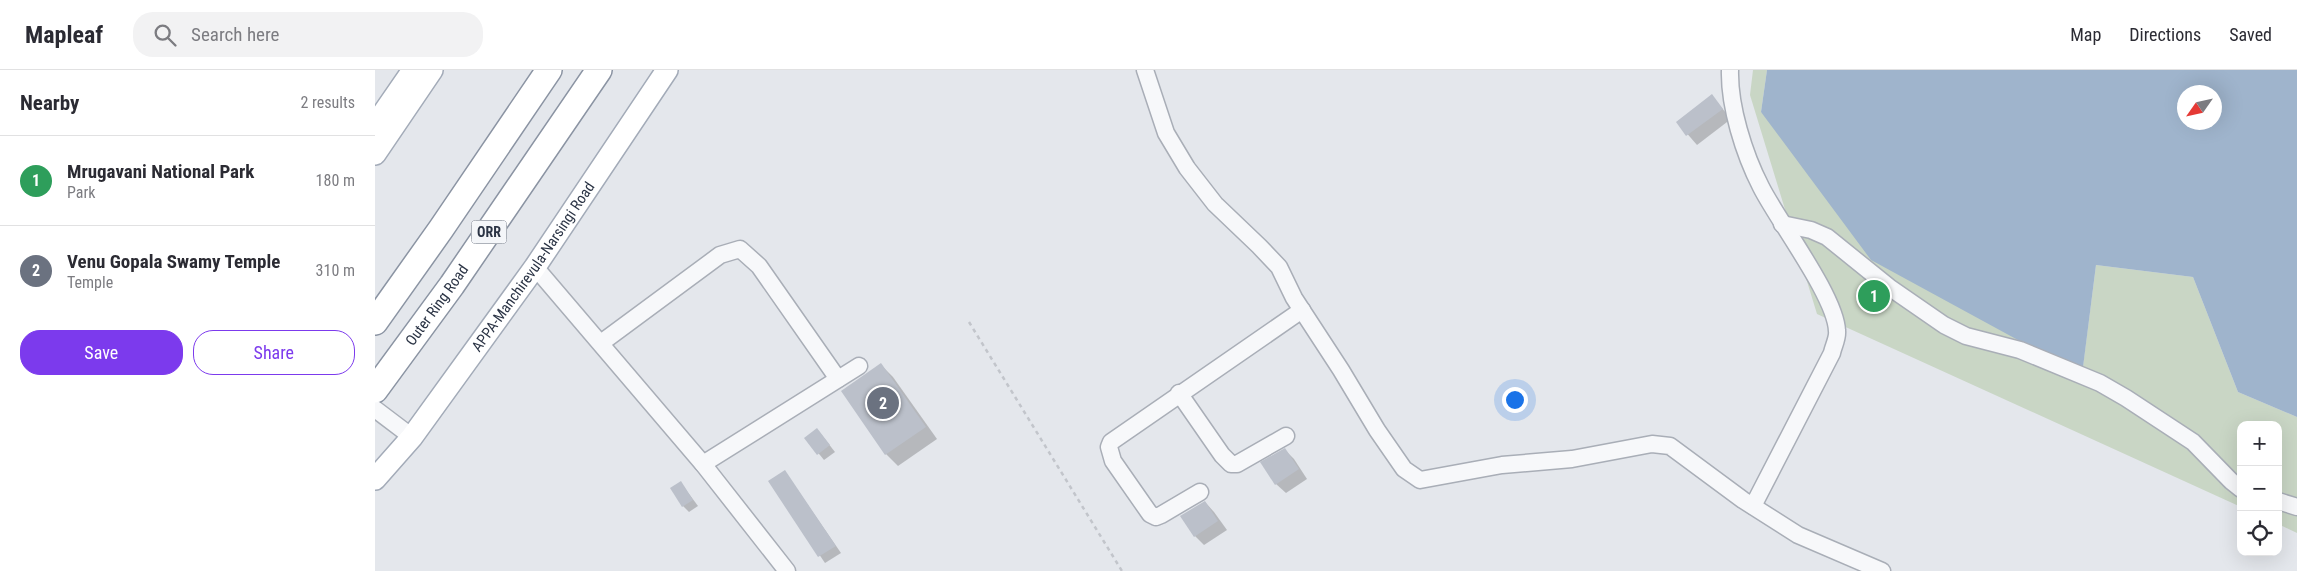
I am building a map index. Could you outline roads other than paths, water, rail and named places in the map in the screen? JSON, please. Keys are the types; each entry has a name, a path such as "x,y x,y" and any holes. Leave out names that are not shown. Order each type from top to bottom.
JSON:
{"highway":[{"name":"ORR","path":"375,322 549,70"},
{"name":"Outer Ring Road","path":"375,390 458,277 599,70"}],"main road":[{"path":"375,125 413,70"},
{"path":"375,154 432,70"},
{"name":"APPA-Manchirevula-Narsingi Road","path":"375,479 412,437 535,267 667,70"}],"street":[{"path":"1145,70 1165,132 1187,168 1215,204 1279,267 1302,310 1382,438 1404,469 1419,480 1502,465 1573,460 1652,444 1670,446 1798,536 1882,571"},
{"path":"1729,70 1729,89 1737,125 1760,186 1819,286 1831,309 1837,332 1832,353 1753,506"},
{"path":"1783,224 1827,237 1889,287 1944,325 1966,336 2020,350 2100,383 2193,442 2237,485"},
{"path":"601,343 720,255 740,249 759,266 838,379"},
{"path":"535,267 703,464 787,571"},
{"path":"1200,492 1157,517 1150,514 1110,454 1111,442 1179,393 1302,310"},
{"path":"703,464 859,366"},
{"path":"1179,393 1222,455 1231,464 1237,464 1286,436"},
{"path":"375,409 412,437"},
{"path":"2282,502 2297,507"}],"water":[{"path":"1767,70 2297,70 2297,417 2238,392 2193,277 2096,265 2082,375 1871,260 1761,112"}],"place":[{"name":"Mrugavani National Park","path":"1874,296"},
{"name":"Venu Gopala Swamy Temple","path":"883,403"}]}
